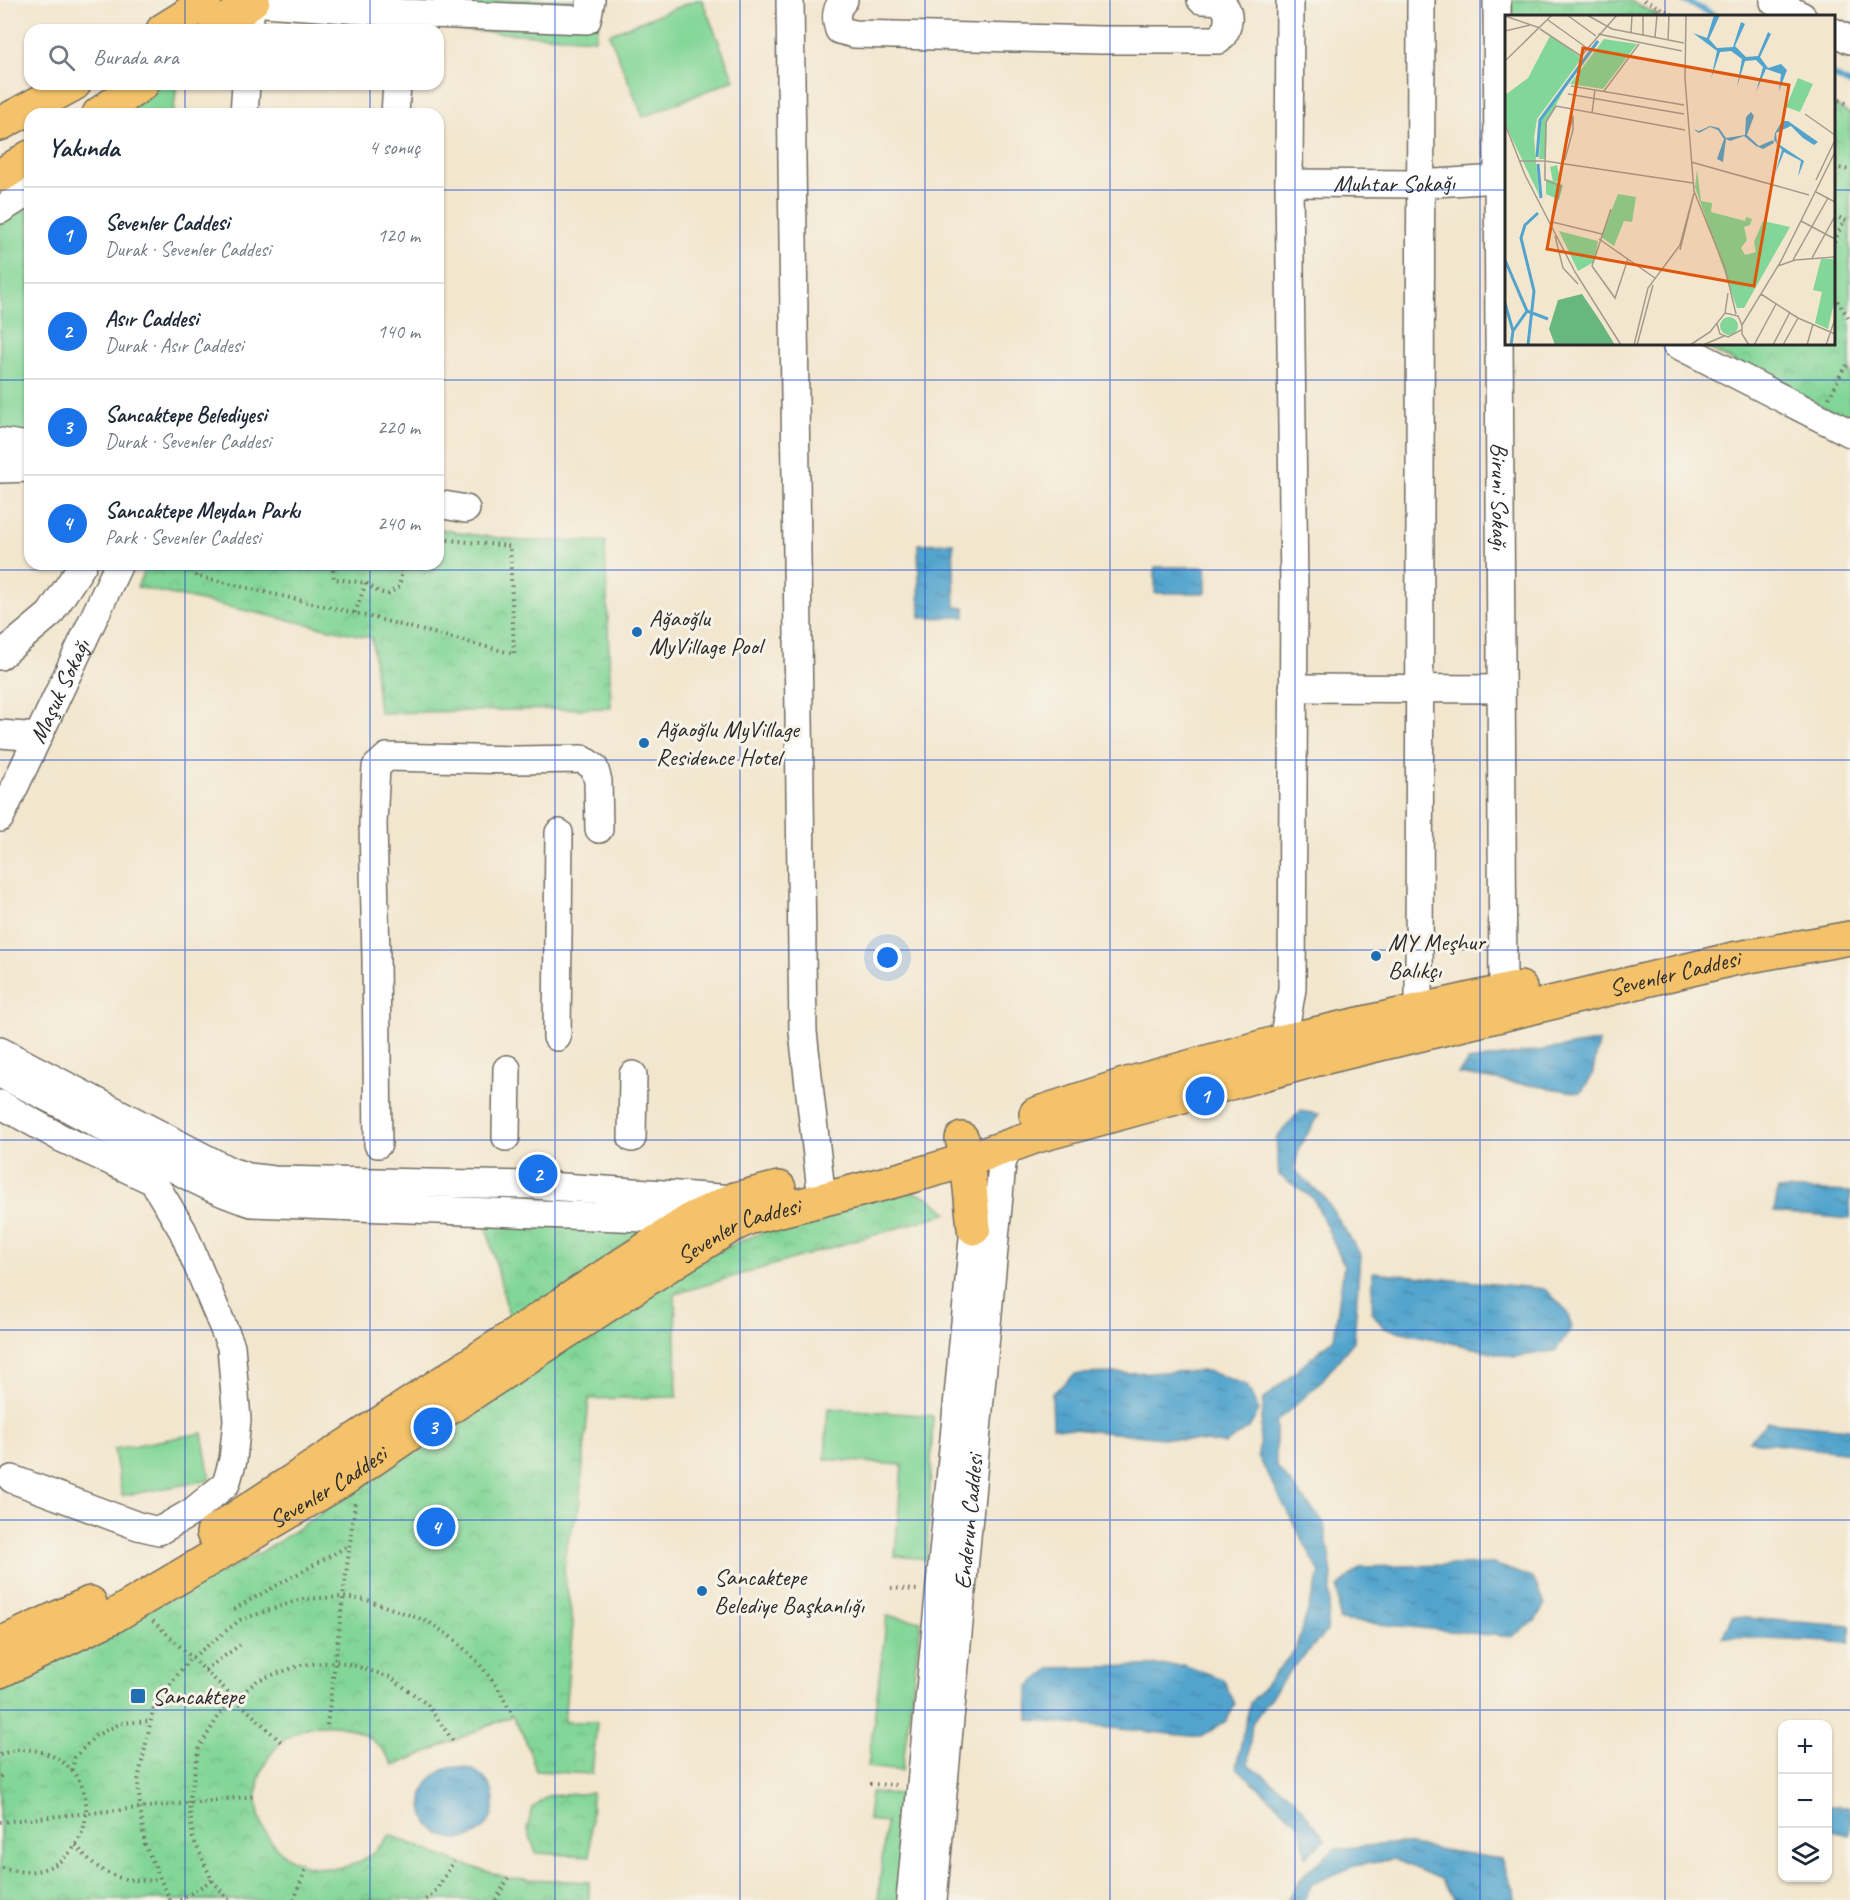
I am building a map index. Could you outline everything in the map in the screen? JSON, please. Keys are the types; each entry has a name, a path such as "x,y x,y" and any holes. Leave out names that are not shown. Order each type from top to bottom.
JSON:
{"main road":[{"path":"173,24 205,0"},
{"path":"227,24 251,11"},
{"path":"30,108 63,90"},
{"path":"110,108 134,90"},
{"path":"0,124 24,111"},
{"path":"0,176 24,161"},
{"name":"Sevenler Caddesi","path":"820,1191 964,1149 1124,1085 1282,1041 1503,992 1642,958 1850,918"},
{"name":"Sevenler Caddesi","path":"0,1671 112,1617 344,1479 733,1212 755,1193 820,1191 922,1172 964,1149 1008,1147 1037,1136 1129,1110 1325,1058 1733,959 1850,938"},
{"path":"964,1149 974,1228"},
{"path":"922,1172 941,1179 954,1193 974,1228"},
{"name":"Sevenler Caddesi","path":"0,1644 92,1603 164,1565 692,1219 733,1212"}],"street":[{"path":"251,11 402,22 587,20 591,0"},
{"path":"790,0 803,1032 820,1191"},
{"path":"844,0 838,8 839,30 855,34 1101,40 1219,40 1228,27 1226,11 1216,0 1201,0"},
{"path":"1282,1041 1292,989 1294,590 1289,183 1290,0"},
{"path":"1419,1010 1421,0"},
{"name":"Biruni Sokağı","path":"1497,0 1498,179 1502,259 1503,992"},
{"path":"1774,1 1800,15"},
{"path":"1835,33 1850,40"},
{"path":"244,108 246,90"},
{"path":"395,108 397,90"},
{"name":"Muhtar Sokağı","path":"1289,183 1420,184 1498,179"},
{"path":"0,210 24,195"},
{"path":"1678,345 1850,433"},
{"path":"0,442 24,445"},
{"path":"0,469 24,468"},
{"path":"444,505 466,509"},
{"path":"0,656 50,614 79,570"},
{"name":"Maşuk Sokağı","path":"0,818 116,570"},
{"path":"1293,688 1501,689"},
{"path":"0,734 38,737"},
{"path":"378,1144 373,822 376,767 387,756 516,760 582,759 594,767 598,781 599,829"},
{"path":"557,1037 559,833"},
{"path":"0,1051 230,1172 249,1177 274,1180 533,1185 733,1212"},
{"path":"506,1137 507,1069"},
{"path":"0,1074 75,1111 206,1186 230,1197 252,1203 692,1219"},
{"path":"632,1138 633,1075"},
{"path":"0,1104 61,1138 153,1181 183,1231 231,1346 237,1420 233,1460 226,1484 192,1512 159,1531 138,1526 12,1479"},
{"name":"Enderun Caddesi","path":"933,1900 1002,1164 1008,1147"},
{"name":"Enderun Caddesi","path":"910,1900 974,1228"}],"path":[{"path":"1644,0 1674,15"},
{"path":"1835,98 1850,105"},
{"path":"1835,167 1850,170"},
{"path":"1835,216 1850,223"},
{"path":"1835,238 1844,221"},
{"path":"1835,299 1850,320"},
{"path":"1819,417 1844,368 1850,363"},
{"path":"199,570 196,576 355,613 514,654 510,546 444,540"},
{"path":"333,570 334,579 366,583 378,592 388,594 399,587 401,570"},
{"path":"355,613 366,583"},
{"path":"327,1725 355,1498 344,1479"},
{"path":"234,1609 349,1546"},
{"path":"170,1900 145,1845 140,1808 138,1780 154,1706 192,1658 240,1620 302,1599 342,1597 367,1600 429,1622 455,1640 478,1662 498,1688 513,1716"},
{"path":"135,1604 281,1742"},
{"path":"205,1670 240,1645"},
{"path":"229,1900 212,1880 193,1838 189,1803 199,1748 223,1709 258,1680 301,1665 346,1663 390,1677 427,1704 453,1741"},
{"path":"72,1771 75,1757 95,1736 121,1723 151,1720"},
{"path":"0,1755 16,1750 40,1751 61,1761 72,1771 83,1790 87,1813 85,1826 76,1845 66,1857 45,1869 22,1872 0,1866"},
{"path":"0,1822 256,1796"},
{"path":"76,1845 87,1858 108,1874 132,1881 159,1880"},
{"path":"426,1900 437,1889 454,1861"},
{"path":"294,1900 307,1866"},
{"path":"496,1900 508,1878"},
{"path":"180,1900 212,1880"}],"green space":[{"path":"464,0 604,0 595,39 456,30"},
{"path":"696,0 702,0 734,80 643,117 609,34"},
{"path":"1512,0 1628,0 1658,15 1512,15"},
{"path":"154,90 176,90 174,108 129,108"},
{"path":"1835,106 1850,114 1850,421 1702,345 1835,345"},
{"path":"24,181 24,438 0,438 0,197"},
{"path":"444,529 522,541 605,541 611,708 379,713 372,638 137,587 145,570 444,570"},
{"path":"894,1186 928,1197 948,1213 675,1294 677,1397 589,1399 579,1509 566,1545 564,1573 573,1623 564,1722 597,1722 592,1774 536,1771 524,1735 512,1716 394,1766 377,1744 349,1728 326,1725 304,1729 286,1738 272,1753 262,1771 257,1792 259,1813 267,1835 281,1852 300,1864 328,1868 349,1866 374,1852 390,1835 454,1861 508,1878 589,1882 589,1900 0,1900 0,1681 125,1622 267,1549 685,1264 792,1220"},
{"path":"486,1224 645,1228 513,1332"},
{"path":"828,1408 933,1416 927,1559 895,1556 902,1465 825,1459"},
{"path":"202,1433 210,1480 122,1496 114,1449"},
{"path":"887,1616 921,1621 902,1771 868,1767"},
{"path":"871,1792 909,1795 899,1900 878,1900 886,1822 868,1820"},
{"path":"592,1793 590,1856 536,1853 527,1828 533,1808 547,1796"}],"water":[{"path":"953,543 955,607 965,608 965,617 920,618 918,544"},
{"path":"1155,567 1206,567 1206,593 1155,593"},
{"path":"1599,1042 1592,1076 1581,1093 1458,1074 1468,1061"},
{"path":"1300,1111 1319,1114 1299,1148 1294,1170 1324,1197 1360,1254 1354,1341 1319,1384 1276,1422 1276,1466 1324,1523 1332,1574 1327,1631 1288,1673 1252,1723 1248,1764 1294,1798 1326,1840 1306,1857 1300,1825 1236,1767 1250,1703 1295,1650 1320,1573 1258,1456 1264,1399 1334,1338 1344,1265 1314,1199 1279,1175 1276,1138"},
{"path":"1778,1189 1850,1192 1850,1219 1774,1212"},
{"path":"1373,1272 1545,1289 1566,1310 1572,1328 1555,1351 1514,1357 1384,1328 1372,1312"},
{"path":"1207,1371 1247,1385 1259,1411 1249,1428 1225,1444 1053,1427 1052,1394 1075,1374"},
{"path":"1767,1422 1850,1429 1850,1453 1749,1441"},
{"path":"1493,1564 1533,1578 1545,1604 1535,1621 1511,1637 1339,1620 1338,1587 1361,1567"},
{"path":"1732,1617 1850,1626 1850,1643 1722,1637"},
{"path":"1183,1665 1223,1679 1235,1704 1226,1721 1201,1737 1029,1720 1028,1687 1051,1668"},
{"path":"458,1767 478,1773 488,1783 494,1803 488,1823 478,1833 458,1839 438,1833 428,1823 422,1803 428,1783 438,1773"},
{"path":"1832,1806 1850,1807 1850,1835 1832,1831"},
{"path":"1398,1843 1501,1859 1514,1891 1515,1900 1455,1900 1441,1879 1394,1859 1354,1866 1312,1884 1304,1900 1286,1900 1307,1871 1335,1849"}],"waterway":[{"path":"1683,0 1714,15"},
{"path":"1835,76 1850,84"}],"place":[{"name":"Ağaoğlu MyVillage Pool","path":"637,632"},
{"name":"Ağaoğlu MyVillage Residence Hotel","path":"644,743"},
{"name":"MY Meşhur Balıkçı","path":"1376,956"},
{"name":"Sevenler Caddesi","path":"1205,1096"},
{"name":"Asır Caddesi","path":"538,1174"},
{"name":"Sancaktepe Belediyesi","path":"433,1427"},
{"name":"Sancaktepe Meydan Parkı","path":"436,1527"},
{"name":"Sancaktepe Belediye Başkanlığı","path":"702,1591"},
{"name":"Sancaktepe","path":"138,1696"}]}
